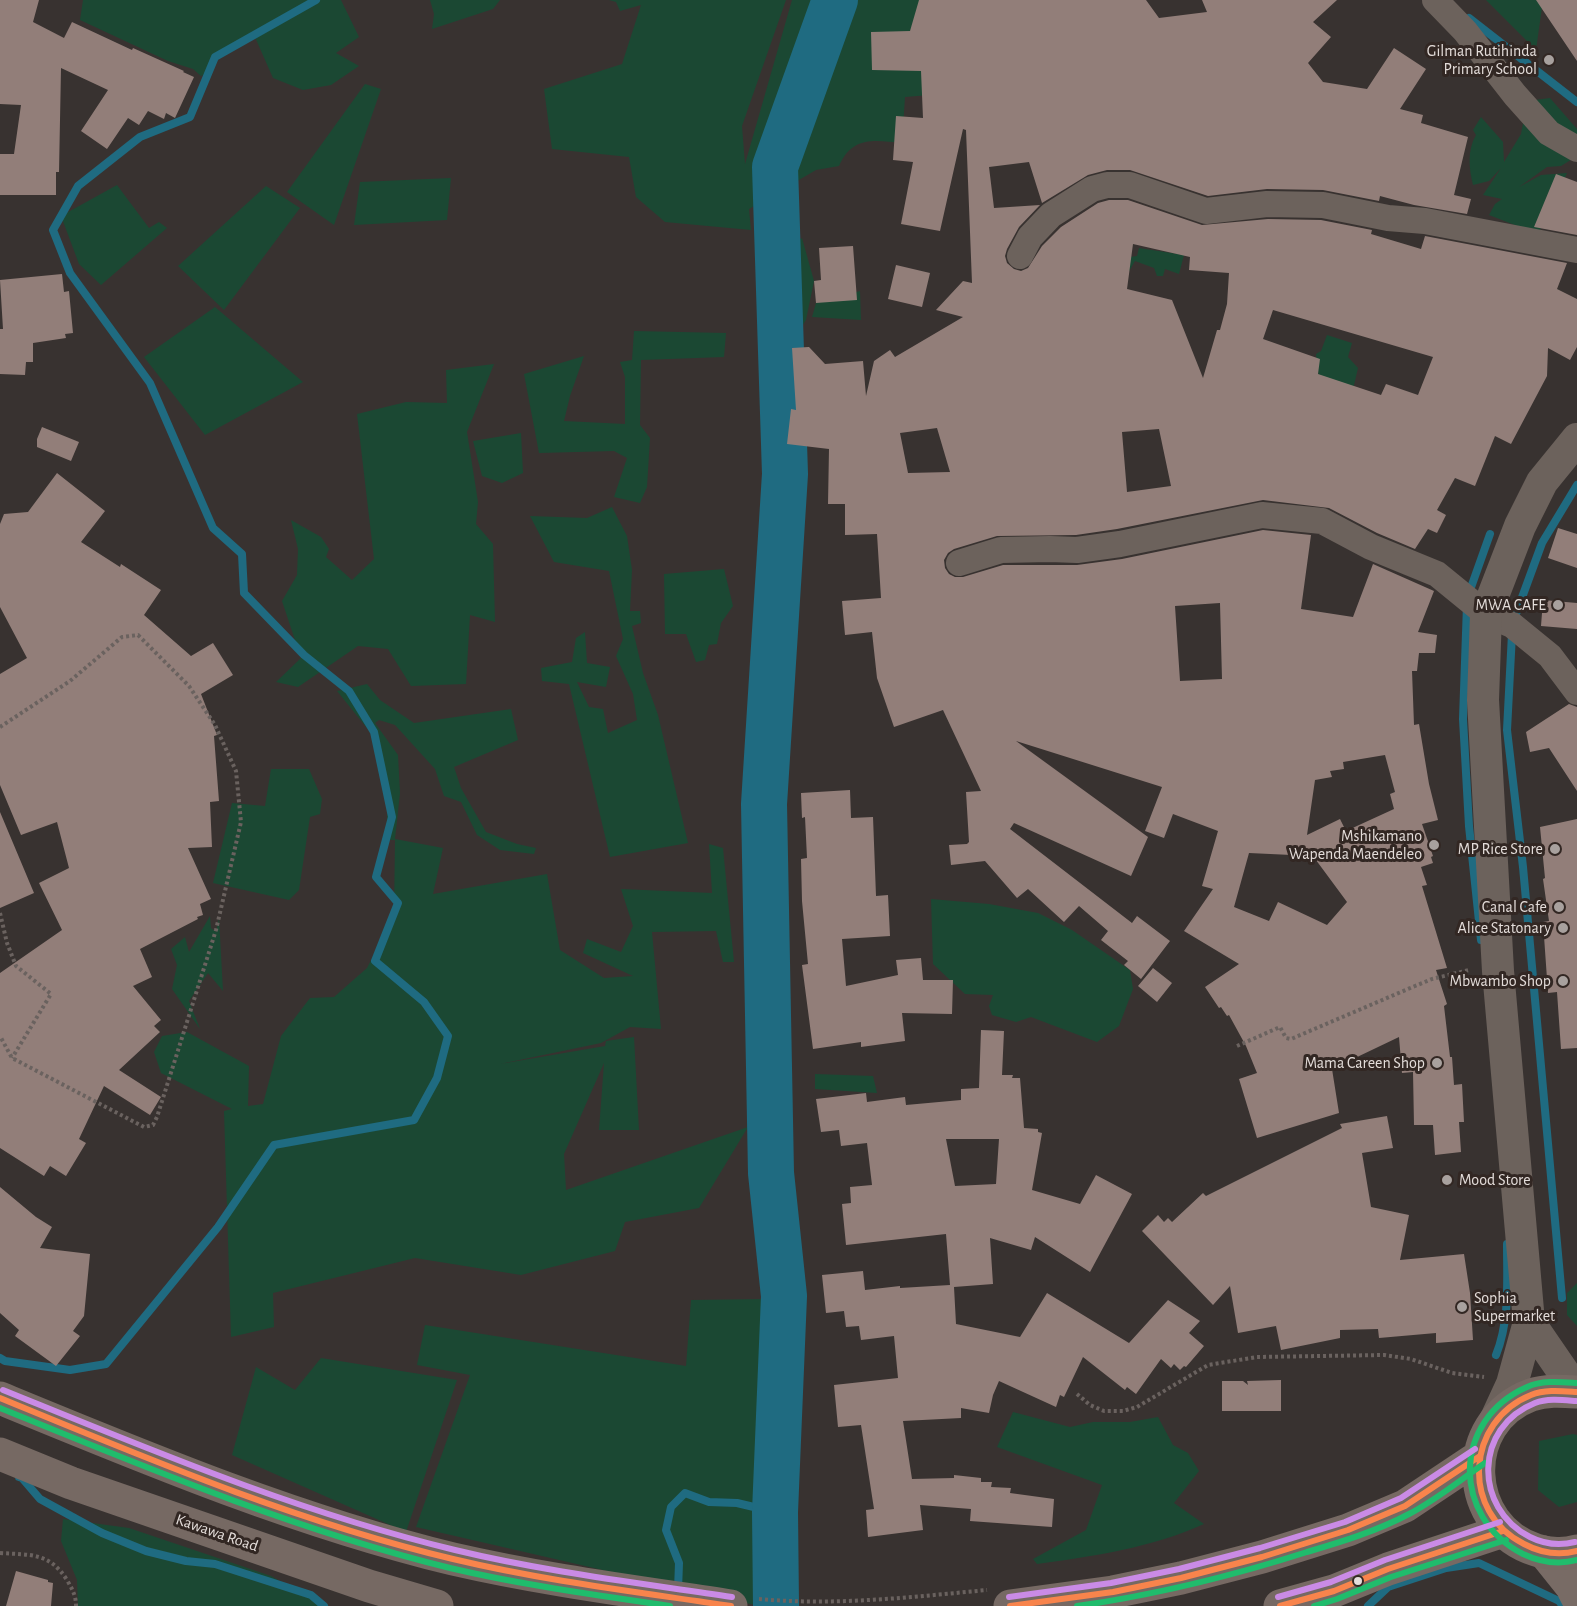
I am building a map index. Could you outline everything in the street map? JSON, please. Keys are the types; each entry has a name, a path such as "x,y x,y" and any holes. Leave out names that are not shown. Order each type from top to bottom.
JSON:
{"main road":[{"path":"1577,1392 1554,1390 1531,1395 1511,1406 1494,1423 1485,1438 1478,1476 1482,1497 1490,1515 1503,1531 1526,1547 1544,1552 1577,1551"},
{"path":"0,1398 110,1444 305,1516 454,1559 548,1577 742,1602"},
{"name":"Kawawa Road","path":"0,1454 82,1487 369,1586 437,1606"},
{"path":"1004,1598 1113,1592 1181,1578 1262,1557 1348,1530 1405,1506 1480,1456"},
{"path":"1280,1606 1334,1591 1388,1569 1503,1531"},
{"path":"1544,1552 1572,1587 1577,1597"}],"street":[{"path":"1435,0 1466,31 1549,133 1577,148"},
{"path":"1020,256 1030,237 1051,215 1092,189 1107,185 1130,185 1206,211 1267,204 1323,205 1388,218 1425,221 1577,250"},
{"path":"1494,1423 1512,1384 1504,1378 1529,1322 1498,971 1483,700 1486,614 1520,526 1542,482 1577,439"},
{"path":"959,564 1001,550 1077,550 1120,544 1262,515 1322,521 1371,547 1437,574 1486,614 1512,625 1550,656 1577,692"},
{"path":"1529,1322 1577,1392"}],"path":[{"path":"0,727 70,681 122,637 138,634 189,686 215,725 236,771 241,822 216,930 158,1117 153,1125 144,1127 12,1058 0,1036"},
{"path":"0,913 7,943 16,966 51,994 12,1058"},
{"path":"1237,1046 1280,1027 1286,1038 1292,1040 1432,979 1468,970 1498,971"},
{"path":"1077,1394 1090,1405 1104,1412 1123,1411 1137,1407 1208,1365 1257,1358 1384,1354 1412,1359 1452,1373 1504,1378"},
{"path":"0,1553 38,1556 58,1566 76,1596 76,1606"},
{"path":"742,1602 1004,1598"}],"green space":[{"path":"83,0 341,0 359,37 336,53 359,66 331,85 303,90 273,78 254,35 216,55 206,74 201,76 193,69 168,61 80,20"},
{"path":"430,0 500,0 493,9 432,29 434,14"},
{"path":"609,0 786,0 742,126 745,164 792,0 937,0 930,95 905,97 902,143 873,141 850,149 839,166 816,170 749,209 751,230 665,222 636,197 629,157 552,149 544,89 622,64 641,5 620,11 616,2"},
{"path":"1486,0 1543,0 1536,50"},
{"path":"365,84 381,89 334,225 287,192"},
{"path":"1550,98 1577,129 1577,156 1561,166 1547,167 1519,187 1541,175 1567,173 1538,234 1489,215 1495,204 1502,199 1483,195 1501,168 1489,181 1473,185 1470,153 1476,135 1473,130 1481,117 1503,142 1504,162 1521,134 1527,101"},
{"path":"451,178 447,220 354,225 360,182"},
{"path":"117,185 149,228 159,222 167,228 101,285 79,264 61,216"},
{"path":"266,186 300,208 224,310 178,266"},
{"path":"802,238 814,281 806,320 785,353 774,328 778,256"},
{"path":"1139,248 1184,255 1179,274 1165,269 1163,276 1157,276 1154,268 1135,261 1128,273 1115,259 1137,256"},
{"path":"860,291 861,320 812,317 816,303"},
{"path":"215,307 303,382 205,435 144,357"},
{"path":"634,331 726,333 724,357 641,360 640,425 650,438 647,487 640,503 614,497 627,458 614,451 539,453 524,374 584,356 564,421 625,424 625,377 620,362 632,360"},
{"path":"1327,335 1352,343 1348,357 1358,368 1351,398 1320,388 1316,354 1321,351"},
{"path":"494,364 467,432 478,502 476,524 493,544 495,622 470,615 466,684 411,686 388,649 358,646 298,687 276,682 301,658 282,601 297,575 298,549 291,520 321,537 329,549 326,557 352,580 374,559 357,414 406,402 447,403 446,370"},
{"path":"521,433 523,473 502,483 482,476 473,441"},
{"path":"612,507 627,536 632,570 630,611 640,611 641,623 632,626 643,673 658,715 688,843 610,857 569,684 542,681 541,668 572,662 576,638 585,632 587,663 610,667 606,687 577,682 589,707 603,709 608,733 637,720 633,694 616,656 623,639 609,571 554,562 530,516 587,518"},
{"path":"724,569 733,606 721,623 717,644 709,645 705,660 696,662 686,634 665,634 664,574"},
{"path":"367,684 380,700 414,723 511,709 518,740 454,767 461,788 486,832 517,844 536,848 534,854 500,850 477,835 461,802 444,796 435,769 395,725 379,720 375,723 398,755 400,793 395,839 443,848 433,894 547,874 560,950 604,978 633,976 583,953 587,939 621,952 633,926 621,889 712,893 709,844 723,848 734,962 723,962 716,931 652,932 661,1029 630,1027 601,1043 500,1064 605,1046 606,1041 634,1037 639,1130 599,1130 604,1063 564,1154 566,1190 748,1127 699,1208 625,1222 615,1251 521,1275 415,1258 273,1293 274,1327 231,1337 224,1111 232,1109 161,1073 154,1052 162,1036 187,1032 249,1066 248,1106 263,1104 281,1036 310,998 334,997 367,968 394,915 395,840 386,840 388,796 375,738 337,691"},
{"path":"271,769 309,769 322,799 320,814 310,817 299,890 289,900 213,883 232,803 265,806"},
{"path":"931,899 989,904 1038,913 1072,930 1130,970 1133,989 1119,1026 1097,1042 1031,1017 1016,1022 992,1015 989,1006 993,995 965,994 933,964"},
{"path":"210,916 211,928 216,932 219,918 223,991 208,973 189,1001 200,1029 172,989 177,965 171,949 185,937 189,952"},
{"path":"815,1074 873,1076 877,1093 815,1089"},
{"path":"1577,1283 1577,1326 1567,1315 1567,1293"},
{"path":"769,1299 772,1606 759,1606 416,1527 470,1375 417,1365 425,1325 686,1366 691,1300"},
{"path":"321,1358 457,1380 406,1532 232,1455 256,1367 295,1390"},
{"path":"1013,1412 1070,1427 1093,1422 1130,1422 1158,1417 1173,1445 1188,1453 1199,1471 1174,1503 1204,1524 1143,1545 1037,1564 1033,1559 1086,1530 1102,1485 997,1447"},
{"path":"1577,1435 1577,1502 1559,1507 1538,1490 1539,1441"},
{"path":"63,1519 129,1528 271,1576 324,1606 78,1606 77,1580 61,1541"}],"building":[{"path":"0,0 39,0 33,22 64,38 72,22 194,77 175,118 166,113 164,119 148,111 139,125 128,118 107,149 81,131 108,90 61,68 59,172 56,172 56,195 0,195 0,154 14,154 21,105 0,104"},
{"path":"919,0 1146,0 1159,18 1207,12 1202,0 1337,0 1313,22 1331,37 1308,63 1323,82 1367,89 1394,48 1426,69 1400,109 1423,115 1421,123 1468,137 1454,195 1471,199 1467,214 1414,205 1380,196 1379,201 1323,190 1267,189 1208,196 1130,170 1107,170 1088,175 1042,203 1029,162 989,167 994,208 1040,205 1019,227 1007,249 1005,256 1007,263 1014,269 1021,271 1028,268 1042,246 1061,227 1098,203 1109,200 1128,200 1202,225 1268,219 1321,220 1372,230 1371,234 1421,249 1425,236 1567,263 1557,289 1577,299 1577,347 1570,360 1548,348 1547,376 1511,444 1495,436 1475,486 1455,478 1437,510 1446,515 1437,533 1428,529 1415,549 1377,533 1329,508 1263,500 1076,535 997,536 954,549 944,560 949,574 963,577 1003,565 1077,565 1122,559 1263,530 1311,535 1301,609 1353,617 1373,564 1434,591 1418,632 1437,635 1435,653 1419,653 1417,671 1412,671 1414,725 1419,724 1429,784 1438,820 1422,824 1433,856 1431,857 1433,863 1421,867 1427,885 1422,886 1447,968 1436,970 1447,1004 1444,1006 1454,1085 1462,1084 1464,1122 1459,1122 1461,1152 1435,1155 1433,1125 1414,1125 1413,1072 1402,1073 1399,1037 1332,1069 1339,1113 1257,1138 1239,1079 1257,1073 1246,1046 1229,1015 1227,1016 1221,1007 1219,1008 1205,987 1239,964 1184,931 1213,889 1202,886 1218,831 1173,814 1164,838 1145,831 1162,787 1016,741 1148,837 1131,876 1014,823 1010,829 1132,923 1137,916 1170,941 1141,979 1124,965 1128,961 1101,940 1108,931 1079,906 1064,922 1028,889 1017,898 985,861 951,865 949,845 969,842 966,792 981,791 943,710 894,727 877,678 872,632 845,635 842,601 881,598 877,534 845,535 845,504 828,504 829,449 787,444 791,409 796,410 792,348 809,347 825,364 863,361 866,396 874,361 890,350 895,357 963,317 936,310 963,281 972,283 966,130 963,129 940,231 901,224 913,162 893,160 896,116 923,118 921,71 872,70 871,32 910,31","holes":["1133,244 1190,257 1189,270 1229,273 1227,304 1203,378 1172,300 1127,289","1273,310 1433,357 1418,395 1386,384 1381,395 1318,374 1320,359 1263,339","937,428 950,472 908,473 900,433","1159,429 1171,486 1127,492 1122,432","1220,603 1222,679 1180,681 1175,606","1385,755 1395,792 1390,794 1394,809 1346,831 1340,819 1307,835 1315,780 1332,777 1330,771 1344,769 1343,762","1249,853 1313,856 1347,902 1327,925 1278,902 1269,921 1234,907"]},
{"path":"1536,0 1577,0 1577,61"},
{"path":"1556,174 1577,182 1577,235 1534,227"},
{"path":"853,246 857,300 816,303 814,281 821,280 819,248"},
{"path":"896,265 930,273 922,307 888,299"},
{"path":"62,274 64,292 69,291 73,333 65,334 66,338 33,343 33,362 26,362 25,375 0,374 0,329 3,329 0,280"},
{"path":"42,427 79,442 71,461 37,447 37,439"},
{"path":"57,473 105,511 81,542 161,590 144,615 191,656 213,643 233,675 201,694 217,735 214,736 219,801 210,802 212,847 188,848 211,899 200,904 203,915 197,917 198,919 140,949 152,977 133,986 161,1020 154,1026 160,1032 119,1070 161,1097 150,1115 104,1086 79,1139 86,1143 66,1176 50,1166 44,1176 0,1148 0,973 62,930 39,883 69,868 57,822 21,835 0,785 0,674 27,658 0,607 0,524 4,514 28,512"},
{"path":"1558,528 1577,534 1577,568 1548,558"},
{"path":"1543,600 1577,603 1577,629 1541,626"},
{"path":"1569,704 1577,707 1577,791 1549,748 1530,752 1526,732"},
{"path":"850,790 851,818 873,817 876,896 888,895 890,936 842,939 846,986 898,975 896,960 921,958 923,980 953,980 952,1014 902,1013 905,1041 861,1047 861,1042 813,1049 802,965 808,964 802,901 801,859 807,858 801,793"},
{"path":"0,812 34,893 0,908"},
{"path":"1577,819 1577,1048 1561,1049 1557,992 1548,993 1543,922 1549,921 1543,879 1545,878 1540,827"},
{"path":"1153,968 1172,983 1157,1002 1138,986"},
{"path":"981,1030 1004,1031 1002,1075 1013,1075 1012,1078 1020,1078 1024,1128 1038,1129 1038,1132 1042,1133 1032,1190 1080,1204 1096,1175 1132,1194 1090,1272 1035,1237 1031,1250 990,1238 993,1284 954,1287 956,1324 1020,1337 1047,1293 1129,1343 1168,1300 1200,1321 1189,1333 1204,1346 1186,1367 1180,1370 1174,1364 1171,1368 1161,1359 1136,1394 1127,1387 1125,1390 1083,1357 1064,1397 1060,1395 1056,1407 999,1381 989,1413 961,1408 961,1418 903,1421 912,1479 954,1478 954,1475 981,1478 981,1482 992,1482 991,1487 1011,1488 1010,1493 1054,1499 1052,1527 970,1521 971,1509 920,1505 923,1530 868,1537 866,1510 874,1509 861,1425 838,1427 834,1385 898,1378 894,1336 861,1340 859,1326 846,1327 844,1311 826,1313 822,1275 863,1271 865,1290 900,1286 900,1288 950,1285 946,1234 846,1245 842,1204 851,1203 850,1187 872,1185 867,1143 841,1146 839,1130 821,1132 816,1099 866,1093 867,1102 905,1097 906,1105 961,1100 961,1089 979,1088","holes":["946,1139 999,1139 996,1184 955,1186"]},
{"path":"1387,1116 1393,1148 1362,1153 1371,1207 1409,1215 1400,1260 1464,1254 1470,1293 1473,1340 1436,1343 1436,1333 1379,1338 1378,1329 1340,1330 1340,1338 1281,1350 1276,1326 1238,1333 1230,1286 1213,1305 1142,1231 1158,1215 1164,1222 1168,1218 1172,1222 1203,1193 1206,1196 1342,1128 1340,1124"},
{"path":"0,1187 36,1217 52,1227 40,1248 90,1254 84,1316 73,1331 80,1336 56,1366 15,1336 19,1330 0,1313"},
{"path":"1281,1380 1281,1411 1222,1411 1222,1381 1243,1381 1248,1385 1247,1381"},
{"path":"16,1571 53,1583 51,1606 6,1606"}],"waterway":[{"path":"0,1358 5,1361 70,1370 106,1364 218,1227 274,1145 414,1120 437,1078 448,1036 424,1002 375,961 398,903 376,877 392,817 374,732 349,691 304,655 244,593 242,554 213,528 150,383 70,273 53,230 78,186 140,137 190,117 215,57 316,0"},
{"path":"776,1606 775,1512 784,1296 771,1173 764,804 785,474 775,167 835,0"},
{"path":"1469,18 1577,102"},
{"path":"1513,622 1542,543 1577,485"},
{"path":"1469,593 1490,534"},
{"path":"1467,605 1463,719 1469,826 1481,940"},
{"path":"1512,634 1507,730 1523,867 1562,1298"},
{"path":"1496,1355 1506,1315 1507,1244"},
{"path":"19,1477 40,1499 102,1533 146,1551 186,1561 215,1564 311,1595 324,1606"},
{"path":"678,1590 679,1563 666,1530 671,1507 685,1493 709,1502 737,1503 775,1512"},
{"path":"1368,1606 1388,1587 1446,1568 1479,1563 1559,1601 1563,1606"}],"transit line":[{"path":"1577,1383 1539,1383 1527,1387 1502,1402 1485,1422 1474,1445 1470,1469 1473,1494 1483,1517 1499,1538 1523,1554 1536,1559 1549,1562 1577,1560"},
{"path":"3,1390 226,1479 397,1535 524,1565 732,1597"},
{"path":"1577,1392 1536,1393 1509,1408 1493,1425 1483,1445 1479,1467 1481,1490 1489,1511 1503,1529 1537,1550 1556,1553 1577,1551"},
{"path":"0,1398 224,1488 337,1527 395,1544 522,1574 731,1606"},
{"path":"1575,1542 1552,1544 1541,1541 1530,1537 1511,1524 1498,1507 1490,1488 1488,1468 1492,1448 1500,1430 1515,1414 1540,1401 1576,1401"},
{"path":"0,1408 222,1496 392,1553 504,1580 670,1606"},
{"path":"1009,1597 1111,1583 1179,1569 1260,1548 1345,1522 1401,1498 1475,1449"},
{"path":"1010,1606 1113,1592 1181,1578 1262,1557 1348,1530 1405,1506 1480,1456"},
{"path":"1077,1606 1222,1577 1359,1536 1419,1508 1485,1463"},
{"path":"1278,1597 1331,1582 1385,1560 1500,1522"},
{"path":"1280,1606 1334,1591 1388,1569 1503,1531"},
{"path":"1314,1606 1391,1577 1506,1540"}],"place":[{"name":"Gilman Rutihinda Primary School","path":"1549,60"},
{"name":"MWA CAFE","path":"1558,605"},
{"name":"Mshikamano Wapenda Maendeleo","path":"1434,845"},
{"name":"MP Rice Store","path":"1555,849"},
{"name":"Canal Cafe","path":"1559,907"},
{"name":"Alice Statonary","path":"1563,928"},
{"name":"Mbwambo Shop","path":"1563,981"},
{"name":"Mama Careen Shop","path":"1437,1063"},
{"name":"Mood Store","path":"1447,1180"},
{"name":"Sophia Supermarket","path":"1462,1307"}]}
